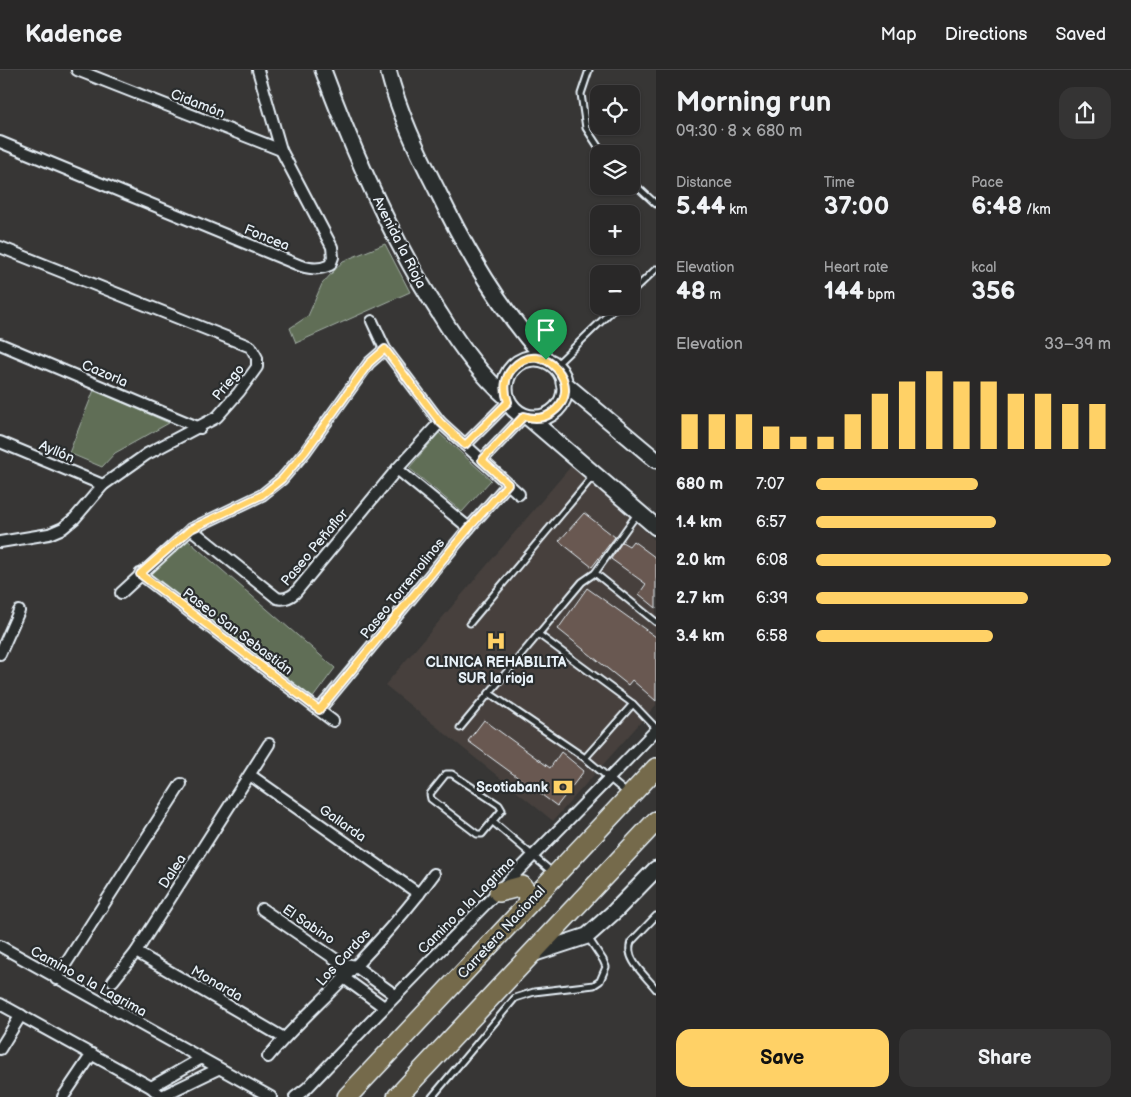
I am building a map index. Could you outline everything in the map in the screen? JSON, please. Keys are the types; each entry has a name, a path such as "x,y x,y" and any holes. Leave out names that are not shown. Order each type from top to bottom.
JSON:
{"highway":[{"name":"Carretera Nacional","path":"347,1097 656,768"},
{"path":"397,1097 656,821"},
{"path":"499,892 522,886 528,894 527,905"}],"street":[{"name":"Cidamón","path":"77,70 281,150"},
{"name":"Foncea","path":"0,142 301,266 322,269 330,265 333,257 332,247 281,150 258,70"},
{"name":"Avenida la Rioja","path":"323,70 359,159 390,227 421,285 460,346 489,382 507,399"},
{"path":"388,70 396,99 416,150 478,270 506,311 561,374 564,383 564,393 556,410 538,418 526,417 482,460"},
{"name":"Priego","path":"0,248 251,348 258,358 257,367 240,392 217,416 200,428 147,454 103,485 75,518 63,528 49,534 1,542"},
{"path":"372,321 385,349 440,422 519,494"},
{"name":"Cazorla","path":"0,344 200,428"},
{"path":"121,593 191,529 262,495 282,479 305,452 369,363 385,349"},
{"path":"550,363 537,358 518,363 507,378 505,388 507,399 518,413 526,417 656,527"},
{"path":"564,383 656,460"},
{"path":"465,445 507,399"},
{"name":"Paseo Peñaflor","path":"191,529 277,598 289,598 295,594 397,469 440,422"},
{"name":"Ayllón","path":"0,442 103,485"},
{"path":"397,469 469,528"},
{"name":"Paseo Torremolinos","path":"319,710 469,528 508,484"},
{"name":"Paseo San Sebastián","path":"140,574 333,720"},
{"path":"0,654 19,611"},
{"name":"Camino a la Lagrima","path":"295,1097 308,1088 384,1007 499,892 656,729"},
{"name":"Dalea","path":"113,981 136,952 269,744"},
{"name":"Gallarda","path":"250,775 419,894"},
{"path":"56,979 181,784"},
{"path":"531,954 587,936 615,911 656,868"},
{"name":"Los Cardos","path":"268,1056 355,966 419,894 434,874"},
{"name":"El Sabino","path":"262,909 341,963 355,966 395,996"},
{"name":"Camino a la Lagrima","path":"0,946 56,979 271,1097"},
{"name":"Monarda","path":"136,952 284,1038"},
{"name":"El Sabino","path":"341,963 344,978"},
{"path":"344,978 384,1007"},
{"path":"0,1004 151,1087 162,1097 218,1069"},
{"path":"0,1049 21,1015"},
{"path":"63,1097 92,1054"},
{"path":"151,1087 200,1059"}],"lane":[{"path":"589,70 581,94 586,128 597,145"},
{"path":"640,189 656,204"},
{"path":"640,284 656,269"},
{"path":"550,363 606,315"},
{"path":"470,623 594,474"},
{"path":"460,728 582,582 595,573 639,512"},
{"path":"595,573 656,622"},
{"path":"538,634 633,704 656,729"},
{"path":"489,693 585,758 631,796"},
{"path":"585,758 633,704"},
{"path":"452,774 499,805 502,810 493,822 485,832 477,834 435,803 431,799 430,794 442,777 452,774"},
{"path":"493,822 555,874"},
{"path":"656,916 631,942 629,948 632,959 656,989"},
{"path":"432,1097 515,998 534,992 594,984 600,981 606,967 604,960 587,936"}],"shaded area":[{"path":"572,465 656,541 656,705 553,821 385,685"}],"green space":[{"path":"385,244 410,292 296,343 290,328 308,316 322,284 343,261"},
{"path":"94,390 169,423 115,453 102,467 69,453"},
{"path":"439,433 491,480 462,512 409,468"},
{"path":"184,537 335,668 312,699 150,573"}],"building":[{"path":"584,513 615,537 592,567 559,541"},
{"path":"633,541 656,558 656,608 639,594 646,584 611,559 622,542 629,546"},
{"path":"587,588 656,637 656,701 632,680 628,685 558,629"},
{"path":"484,720 550,768 561,752 584,771 557,806 468,741"}],"place":[{"name":"CLINICA REHABILITA SUR la rioja","path":"496,641"},
{"name":"Scotiabank","path":"563,787"}],"route":[{"path":"385,349 440,422 465,445 508,402 505,388 507,378 518,363 527,359 537,358 546,360 555,366 561,374 564,383 564,393 556,410 538,418 524,416 482,460 508,484 469,528 319,710 140,574 191,529 262,495 282,479 305,452 369,363 385,349"}]}
